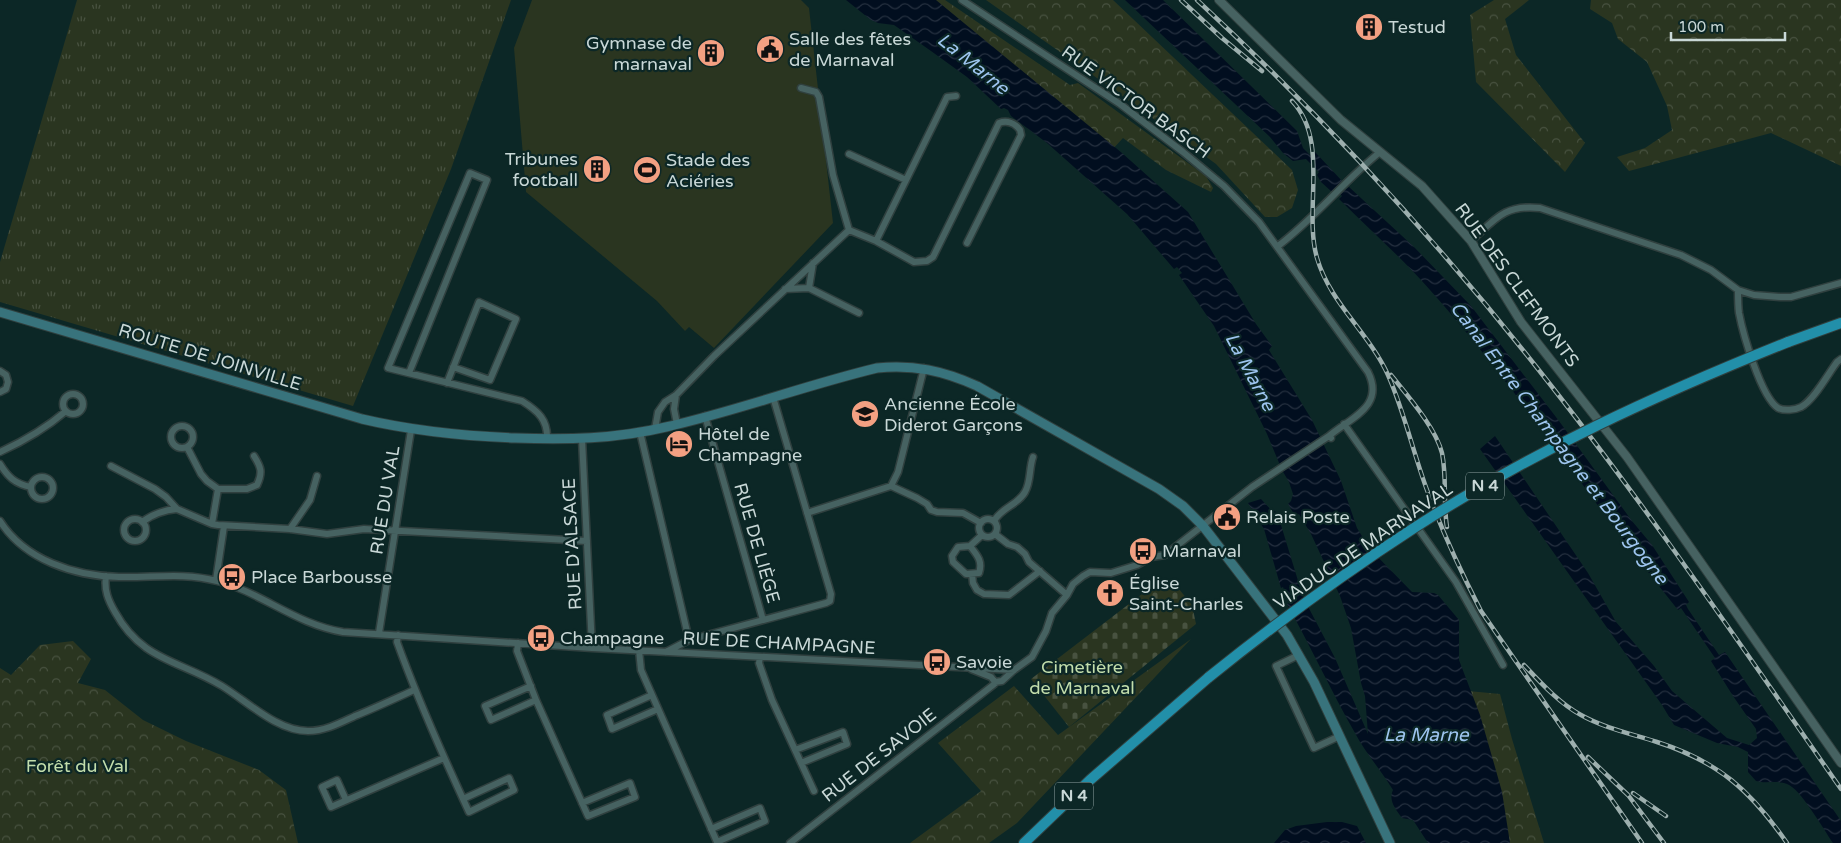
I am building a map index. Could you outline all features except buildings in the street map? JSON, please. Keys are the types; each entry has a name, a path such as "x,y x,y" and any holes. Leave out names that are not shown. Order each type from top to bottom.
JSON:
{"highway":[{"name":"VIADUC DE MARNAVAL","path":"1126,750 1209,676 1275,624 1414,528 1468,495 1520,466 1632,409 1709,374 1841,323"},
{"name":"N 4","path":"1024,843 1090,780 1126,750"},
{"name":"N 4","path":"1034,843 1095,784 1126,750"}],"main road":[{"name":"ROUTE DE JOINVILLE","path":"0,312 362,419 411,430 462,436 582,439 640,432 655,430 877,368 900,366 924,368 949,374 977,386 1123,468 1172,498 1204,526 1276,619 1299,654 1390,843"}],"street":[{"name":"RUE VICTOR BASCH","path":"962,0 1120,104 1237,198 1278,246 1372,379 1374,391 1372,400 1368,405 1330,437 1252,488 1204,526"},
{"name":"RUE DES CLEFMONTS","path":"1219,0 1341,120 1422,186 1471,241 1521,322 1627,457 1841,763"},
{"path":"800,88 816,92 819,97 833,176 848,230"},
{"path":"876,241 948,97 956,96"},
{"path":"848,230 876,241 914,262 928,261 933,257 999,124 1005,121 1011,123 1020,130 1021,135 967,244"},
{"path":"1278,246 1380,152"},
{"path":"849,154 906,180"},
{"path":"409,373 488,180 470,173 388,368 522,401 536,410 544,419 547,439"},
{"path":"1471,241 1495,218 1505,212 1523,207 1540,208 1681,255 1711,270 1738,290 1754,295 1791,297 1841,283"},
{"path":"655,430 656,418 661,407 676,395 714,356 848,230"},
{"path":"809,288 813,263"},
{"path":"785,289 809,288 859,313"},
{"path":"1738,290 1738,311 1750,352 1765,392 1780,409 1790,410 1801,407 1841,359"},
{"path":"447,383 453,367 479,302 516,319 490,380 453,367"},
{"path":"891,486 898,472 924,368"},
{"path":"0,371 6,375 8,382 6,389 0,392"},
{"path":"676,395 674,409 677,424"},
{"path":"665,652 689,640 830,601 831,594 773,397"},
{"path":"0,452 25,441 66,411"},
{"name":"RUE DE LIÈGE","path":"705,416 763,620"},
{"path":"1344,424 1456,582 1503,665"},
{"name":"RUE DU VAL","path":"379,634 411,430"},
{"path":"640,432 689,640"},
{"name":"RUE D'ALSACE","path":"582,439 592,648"},
{"path":"187,447 207,481 218,488 247,489 257,484 262,474 261,468 254,456"},
{"path":"994,521 999,512 1011,506 1025,493 1033,457"},
{"path":"0,464 13,481 20,485 31,487"},
{"path":"111,466 155,489 177,509 212,524 224,526 290,529 327,534 364,529 587,541"},
{"path":"290,529 310,500 317,476"},
{"path":"806,513 891,486 917,498 927,504 931,510 963,513 981,524"},
{"path":"212,524 218,488"},
{"path":"142,522 155,513 177,509"},
{"path":"982,535 980,531 981,524 985,520 994,521"},
{"name":"RUE DE CHAMPAGNE","path":"0,521 15,540 44,560 73,570 106,576 188,575 216,580 306,622 324,629 343,632 592,648 997,669"},
{"path":"982,535 990,537 995,534 997,526 994,521"},
{"path":"216,580 224,526"},
{"path":"993,679 1004,679 1032,657 1046,631 1052,613 1067,595 1073,584 1082,576 1090,572 1110,573 1152,557 1165,555 1204,526"},
{"path":"995,534 1008,544 1017,547 1067,595"},
{"path":"970,546 980,560 981,566 979,572 966,574 953,562 952,556 958,547 970,546 982,535"},
{"path":"972,574 973,583 977,590 984,594 1010,595 1040,571"},
{"path":"106,576 107,597 120,621 140,643 152,653 170,663 208,678 279,725 294,730 321,731 414,690"},
{"path":"398,635 397,642 414,690 444,758 469,812 514,790 508,778 463,799"},
{"path":"518,643 517,651 536,700 582,803 588,816 635,797 630,783 582,803"},
{"path":"639,650 641,670 711,829 717,842 765,821 760,808 711,829"},
{"path":"1299,654 1276,666 1314,748 1340,736"},
{"path":"760,657 760,663 772,700 814,791"},
{"name":"RUE DE CHAMPAGNE","path":"968,668 993,679"},
{"path":"997,669 1014,670"},
{"path":"997,669 1004,673 1004,679"},
{"name":"RUE DE SAVOIE","path":"790,843 986,692 993,679 991,672 997,669"},
{"path":"531,686 485,706 492,720 536,700"},
{"path":"652,695 607,715 612,729 658,709"},
{"path":"795,750 843,732 847,744 801,763"},
{"path":"346,800 444,758"}],"green space":[{"path":"77,0 511,0 451,169 353,406 0,302 0,262"},
{"path":"532,0 801,0 809,8 833,223 714,348 689,327 685,331 657,301 526,192 514,48"},
{"path":"917,0 945,0 1070,85 1078,83 1206,176 1213,188 1211,192 1166,170 1123,138 1111,151"},
{"path":"986,0 1113,0 1292,170 1298,190 1292,208 1277,217 1265,217 1216,164"},
{"path":"1494,0 1529,0 1505,19 1516,55 1585,143 1565,172 1476,82 1470,15"},
{"path":"1591,0 1841,0 1841,166 1771,133 1629,171 1617,157 1645,148 1672,130 1667,106 1647,62 1618,39 1612,23 1590,9"},
{"name":"Cimetière de Marnaval","path":"1159,581 1174,583 1192,605 1196,624 1069,727 1031,679"},
{"path":"1191,639 1017,823 989,843 910,843 981,791 938,743 1014,686 1058,735"},
{"name":"Forêt du Val","path":"73,641 91,659 78,683 105,690 143,720 186,741 259,770 286,790 298,843 0,843 0,668 11,675 40,645"},
{"path":"1468,691 1500,694 1544,843 1502,843"}],"water":[{"name":"La Marne","path":"846,0 936,0 1122,153 1188,212 1256,324 1272,346 1269,350 1312,420 1341,481 1357,528 1370,549 1412,592 1434,593 1438,595 1459,620 1459,660 1480,715 1502,792 1510,843 1428,843 1413,820 1402,818 1395,808 1391,798 1393,790 1359,741 1287,604 1289,603 1283,587 1281,588 1264,529 1248,503 1261,499 1273,512 1275,511 1284,523 1281,525 1303,597 1335,658 1368,734 1365,696 1351,628 1340,596 1311,534 1299,514 1295,516 1288,504 1293,494 1267,434 1214,326 1179,275 1182,273 1177,267 1174,269 1127,214 1047,143 1011,116 1008,110 1001,109 967,77 894,25 871,20"},
{"name":"Canal Entre Champagne et Bourgogne","path":"1125,0 1163,0 1297,131 1303,148 1314,159 1315,152 1343,182 1340,185 1345,190 1349,187 1414,247 1471,306 1652,545 1689,602 1686,605 1688,609 1719,655 1725,652 1841,821 1841,843 1833,843 1805,801 1792,787 1783,783 1756,781 1748,772 1748,752 1738,747 1717,743 1674,725 1662,705 1480,449 1495,436 1588,573 1616,622 1654,666 1672,691 1727,738 1749,745 1757,738 1756,729 1711,661 1715,658 1681,608 1678,610 1526,408 1463,328 1408,266 1339,199 1342,196 1336,189 1332,192 1321,182 1317,175 1319,172 1306,159 1293,161 1283,153 1270,137"},
{"path":"1342,822 1357,826 1366,843 1274,843 1285,830 1296,826"}],"railway":[{"path":"1181,0 1222,38 1262,71"},
{"path":"1197,0 1332,132 1417,224 1499,320 1578,420 1655,524 1841,789"},
{"path":"1292,101 1303,117 1310,136 1314,176 1313,239 1317,258 1323,274 1340,304 1371,345 1388,375 1427,490 1459,566 1481,611 1642,843"},
{"path":"1391,375 1420,412 1439,443 1445,481 1447,527"},
{"path":"1524,665 1558,699 1590,720 1679,750 1716,769 1746,793 1787,843"},
{"path":"1588,757 1628,795 1664,843"},
{"path":"1633,793 1666,816"}],"place":[{"name":"Testud","path":"1369,27"},
{"name":"Salle des fêtes de Marnaval","path":"770,49"},
{"name":"Gymnase de marnaval","path":"711,53"},
{"name":"Tribunes football","path":"597,169"},
{"name":"Stade des Aciéries","path":"647,170"},
{"name":"Ancienne École Diderot Garçons","path":"865,414"},
{"name":"Hôtel de Champagne","path":"679,444"},
{"name":"Relais Poste","path":"1227,517"},
{"name":"Marnaval","path":"1143,551"},
{"name":"Place Barbousse","path":"232,577"},
{"name":"Église Saint-Charles","path":"1110,593"},
{"name":"Champagne","path":"541,638"},
{"name":"Savoie","path":"937,662"}]}
